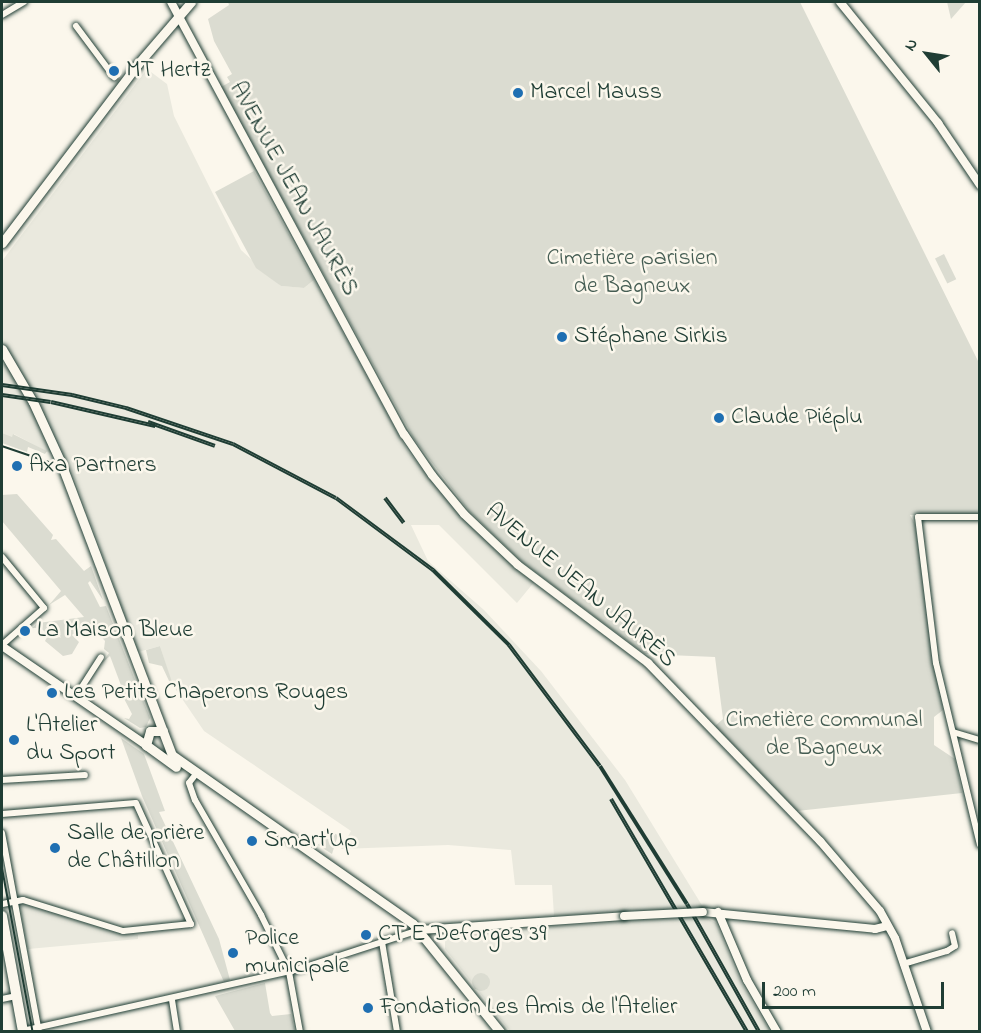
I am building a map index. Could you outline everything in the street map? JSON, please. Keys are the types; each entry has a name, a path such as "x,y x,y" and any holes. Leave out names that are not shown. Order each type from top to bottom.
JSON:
{"main road":[{"path":"2,243 137,65 191,2"},
{"path":"2,349 33,402 65,478 168,747 176,760 194,777"},
{"path":"153,706 151,731 146,745 420,930 501,1032"},
{"path":"151,731 163,731"},
{"path":"159,754 168,747"},
{"path":"2,916 6,961 16,996 21,1031"}],"street":[{"path":"2,15 24,2"},
{"name":"AVENUE JEAN JAURÈS","path":"171,2 404,434 432,475 464,514 518,565 648,663 820,842 880,911 903,964 927,1032"},
{"path":"841,2 938,123 980,185"},
{"path":"76,26 114,78"},
{"path":"980,517 918,517 935,655 980,844"},
{"path":"2,557 44,608 2,646 146,745"},
{"path":"76,696 101,657"},
{"path":"130,732 151,731"},
{"path":"953,732 980,740"},
{"path":"2,780 85,775"},
{"path":"194,777 191,790 261,915 289,972 300,1032"},
{"path":"2,814 136,803 191,924 123,931 51,907 16,901 2,904"},
{"path":"2,832 39,1029"},
{"path":"21,1031 172,1000 289,972 420,930 703,912 875,929 887,926"},
{"path":"718,912 747,980 777,1032"},
{"path":"903,964 947,951 956,946 952,933"},
{"path":"382,942 398,1032"},
{"path":"2,999 16,996"},
{"path":"172,1000 177,1032"}],"shaded area":[{"path":"147,69 167,84 174,116 241,250 281,286 304,288 314,280 407,450 438,489 535,581 517,603 439,525 411,525 428,561 484,610 541,671 625,780 703,907 704,917 716,923 741,983 770,1031 510,1031 445,949 445,933 624,922 615,912 554,916 552,885 515,885 511,850 448,845 341,849 351,831 204,731 172,684 160,646 138,652 69,463 14,434 12,438 2,433 2,364 16,366 2,342 2,261"},
{"path":"26,902 82,922 138,935 138,939 28,949 20,908"}],"green space":[{"name":"Cimetière parisien de Bagneux","path":"228,2 800,2 979,363 979,514 910,515 915,524 943,710 934,717 934,745 955,759 962,793 797,811 715,726 723,719 715,657 645,654 522,562 469,511 414,439 221,87 230,82 227,77 232,74 214,41 208,19 229,5"},
{"path":"947,2 966,2 951,19"},
{"path":"254,171 314,280 304,288 281,286 256,268 215,192"},
{"path":"944,254 956,279 947,284 935,258"},
{"path":"2,433 12,437 13,434 47,451 45,454 28,447 27,452 2,443"},
{"path":"17,494 53,535 51,540 56,539 84,571 91,566 103,600 90,581 88,583 100,607 106,606 150,718 146,727 140,728 124,718 129,719 132,714 119,689 122,688 110,656 102,663 109,653 104,649 105,641 88,622 72,635 79,642 72,654 63,656 45,641 48,635 41,628 32,628 38,623 84,617 65,595 49,605 61,591 2,521 2,495"},
{"path":"160,646 172,682 170,683 162,666 149,663 146,650"},
{"path":"121,738 144,754 165,811 159,812 219,939 230,980 224,982 142,796"},
{"path":"329,831 338,835 332,854 318,845"},
{"path":"481,973 487,976 490,982 487,988 481,991 475,988 472,982 475,976"},
{"path":"265,983 270,1013 272,1016 291,1014 295,1031 235,1031 215,996"}],"tram line":[{"path":"2,446 52,463"},
{"path":"2,866 33,1032"}],"railway":[{"path":"2,385 72,395 126,408 233,444 336,498 433,570 509,645 600,766 687,904 759,1032"},
{"path":"2,395 51,402 155,426"},
{"path":"148,422 215,446"},
{"path":"385,498 404,523"},
{"path":"611,799 747,1032"}],"place":[{"name":"MT Hertz","path":"114,71"},
{"name":"Marcel Mauss","path":"518,93"},
{"name":"Stéphane Sirkis","path":"562,337"},
{"name":"Claude Piéplu","path":"719,418"},
{"name":"Axa Partners","path":"17,466"},
{"name":"La Maison Bleue","path":"25,631"},
{"name":"Les Petits Chaperons Rouges","path":"52,693"},
{"name":"L'Atelier du Sport","path":"14,740"},
{"name":"Smart'Up","path":"252,841"},
{"name":"Salle de prière de Châtillon","path":"55,848"},
{"name":"CT E Deforges 39","path":"366,935"},
{"name":"Police municipale","path":"233,953"},
{"name":"Fondation Les Amis de l'Atelier","path":"368,1008"}],"park label":[{"name":"Cimetière communal de Bagneux","path":"824,735"}]}
